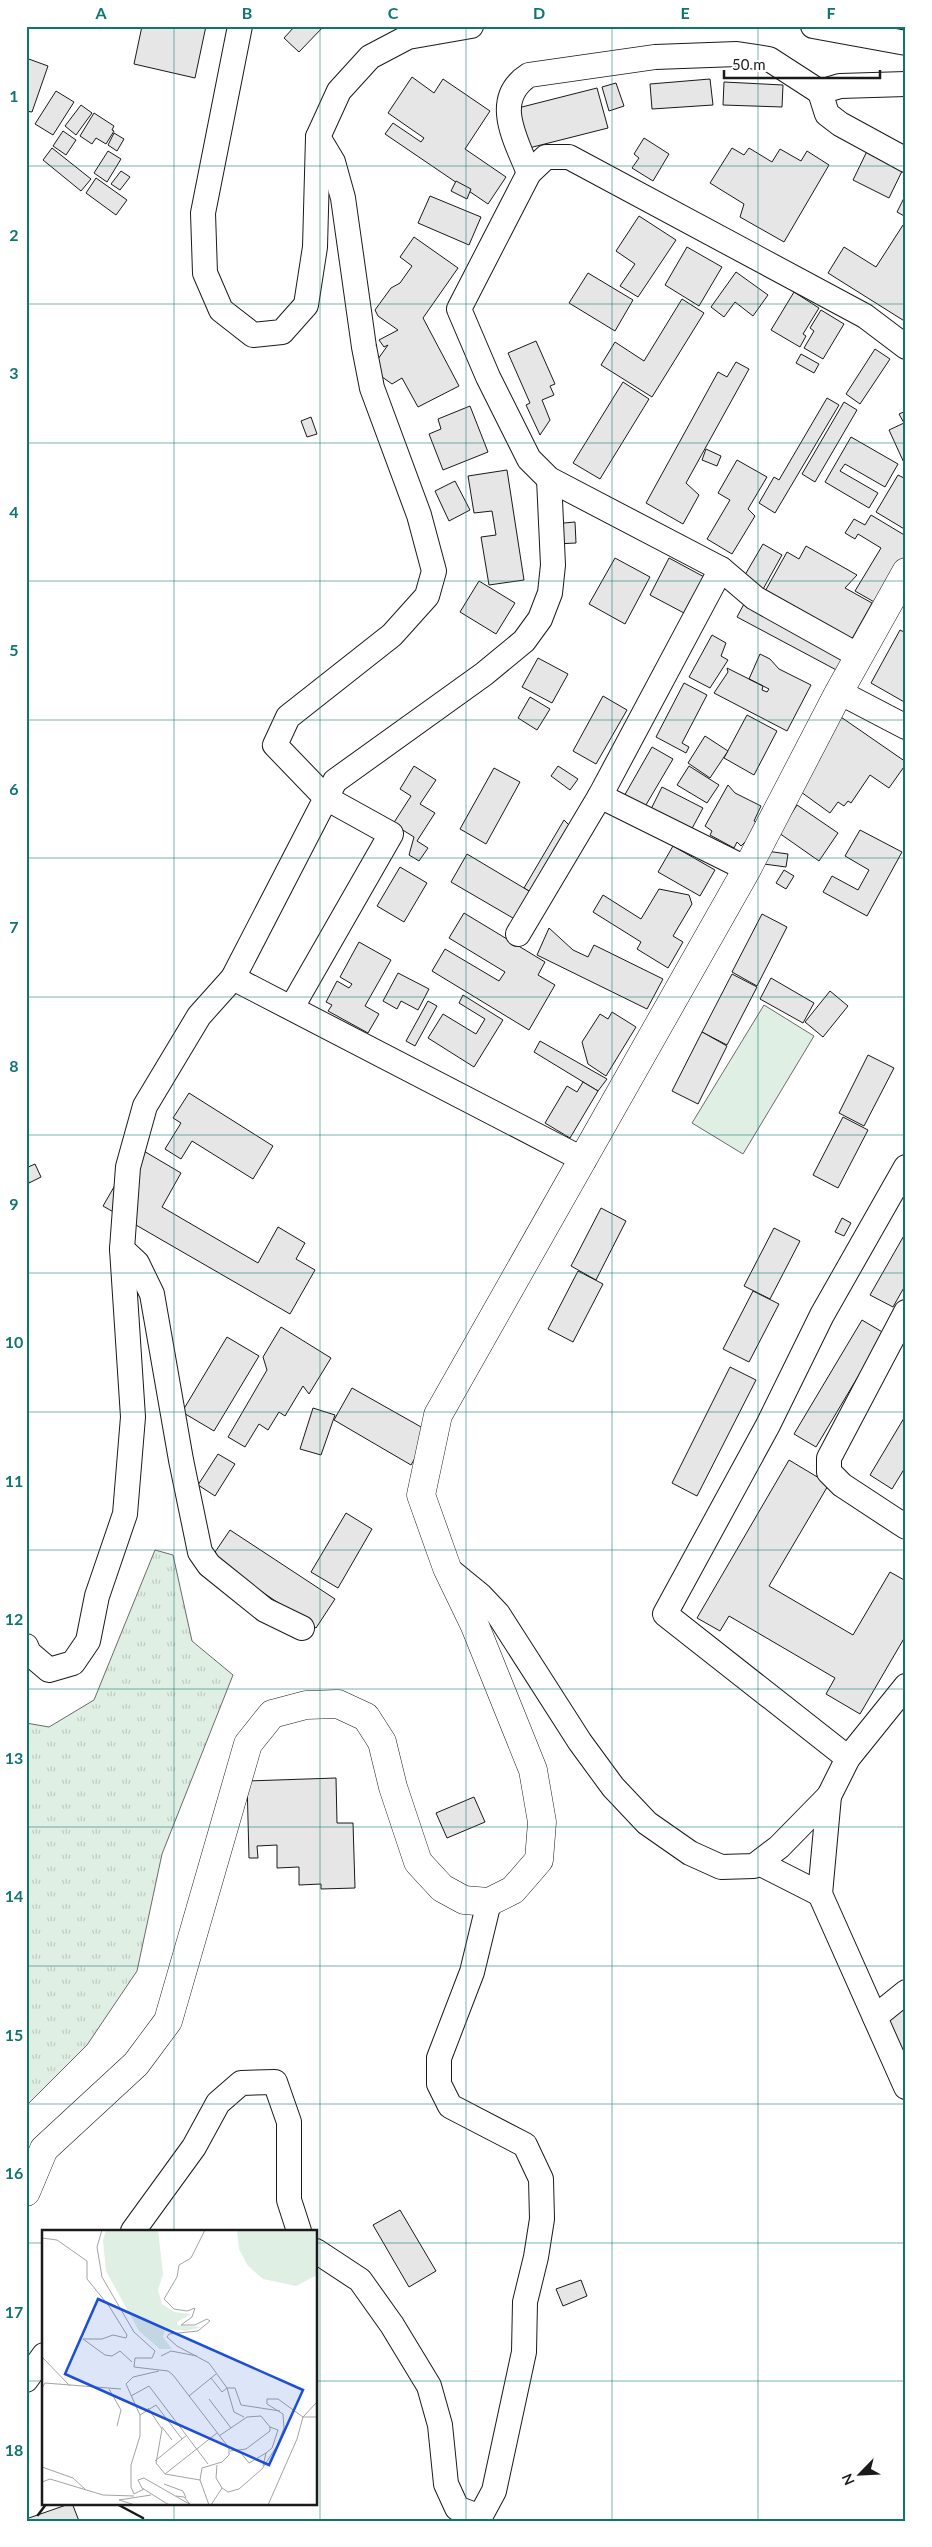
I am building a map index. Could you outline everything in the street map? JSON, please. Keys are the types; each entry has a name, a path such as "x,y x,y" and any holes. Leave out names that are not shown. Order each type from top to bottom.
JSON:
{"main road":[{"path":"26,2192 44,2149 136,2064 168,2021 248,1744 272,1714 306,1705 338,1704 366,1717 382,1742 393,1787 418,1862 442,1888 464,1900 489,1902 513,1890 539,1860 542,1822 533,1770 475,1626 447,1568 421,1495 438,1415 748,869 839,692 906,572"}],"street":[{"path":"240,26 203,213 205,273 221,310 252,335 282,332 306,305 315,247 318,137 339,91 370,57 408,38 471,26"},
{"path":"813,26 906,43"},
{"path":"529,173 510,126 509,99 517,83 529,74 656,57 737,54 769,60 820,92 827,114 840,124 906,160"},
{"path":"820,92 840,86 906,84"},
{"path":"292,1008 391,834 326,798 275,745 288,717 392,635 427,596 434,571 420,515 372,388 364,347 343,198 333,162 318,137"},
{"path":"859,656 755,598 721,569 550,479 529,459 488,377 459,309 529,173 546,157 569,157 865,316 906,347"},
{"path":"26,1646 29,1653 49,1670 74,1662 88,1641 97,1596 125,1514 133,1418 122,1249 128,1167 145,1106 199,1016 233,978 334,781 484,674 524,641 540,619 550,594 553,565 550,479"},
{"path":"518,934 600,796 721,569"},
{"path":"839,692 906,727"},
{"path":"600,796 748,869"},
{"path":"233,978 584,1160"},
{"path":"848,1758 665,1614 768,1425 822,1315 906,1167"},
{"path":"122,1249 137,1263 152,1294 181,1460 200,1552 209,1565 265,1610 302,1628"},
{"path":"904,1521 842,1485 830,1472 829,1458 906,1312"},
{"path":"447,1568 480,1595 498,1614 580,1742 613,1787 647,1823 690,1853 721,1867 754,1866 779,1847 829,1796 848,1758 906,1686"},
{"path":"829,1796 820,1894 906,2087"},
{"path":"759,1863 820,1894"},
{"path":"318,2252 360,2280 392,2325 429,2386 440,2425 446,2484 457,2508 480,2518 494,2491 522,2361 525,2302 536,2258 542,2219 541,2180 525,2145 450,2106 439,2084 439,2058 472,1972 489,1902"},
{"path":"875,2018 906,1992"},
{"path":"134,2230 194,2147 218,2103 241,2083 275,2082 289,2122 289,2200 299,2230"},
{"path":"26,2380 42,2358"}],"green space":[{"path":"764,1005 814,1036 743,1154 692,1123"},
{"path":"155,1550 173,1555 192,1641 233,1675 162,1854 137,1971 87,2045 26,2106 26,1723 49,1727 94,1700"}],"building":[{"path":"142,26 206,26 195,78 134,64"},
{"path":"295,26 324,26 299,52 284,38"},
{"path":"26,58 48,66 32,112 26,111"},
{"path":"412,77 434,93 443,79 490,111 465,149 506,177 488,204 385,134 393,123 421,142 424,138 388,113"},
{"path":"710,79 713,105 652,109 650,84"},
{"path":"724,82 783,85 782,107 723,105"},
{"path":"616,83 624,106 609,111 602,87"},
{"path":"597,88 608,128 525,149 514,109"},
{"path":"56,91 74,102 53,135 35,124"},
{"path":"81,105 92,113 76,135 65,126"},
{"path":"94,113 114,126 112,130 114,131 106,144 96,138 92,144 80,136"},
{"path":"63,131 76,140 66,155 53,146"},
{"path":"114,133 124,139 117,151 108,145"},
{"path":"644,138 669,154 653,181 632,168 639,158 634,154"},
{"path":"869,147 905,165 889,198 853,180"},
{"path":"52,148 91,179 81,191 43,160"},
{"path":"732,148 744,155 749,148 772,162 780,149 801,161 807,151 829,165 784,242 740,217 744,204 710,183"},
{"path":"108,151 121,159 107,182 94,173"},
{"path":"121,171 130,177 120,190 111,184"},
{"path":"96,178 127,200 116,215 86,193"},
{"path":"456,181 471,189 467,199 451,191"},
{"path":"906,194 906,217 897,212"},
{"path":"430,196 481,217 469,245 418,223"},
{"path":"639,216 676,240 638,297 620,286 635,264 616,251"},
{"path":"903,225 906,227 906,322 828,273 844,247 876,267"},
{"path":"414,237 458,268 423,318 459,386 418,407 402,378 392,384 378,374 373,366 388,345 384,347 379,340 398,330 378,316 375,310 391,288 400,283 412,266 400,257"},
{"path":"687,247 722,267 699,306 665,285"},
{"path":"736,272 768,295 753,316 735,302 724,317 711,307"},
{"path":"588,273 633,300 615,331 569,303"},
{"path":"794,292 819,308 803,334 806,336 800,347 771,330"},
{"path":"682,299 704,313 652,397 601,365 615,342 644,361"},
{"path":"821,310 844,324 823,359 804,348 814,331 810,328"},
{"path":"536,341 555,384 550,386 554,395 542,400 550,420 540,435 526,405 530,403 508,353"},
{"path":"875,349 890,359 860,404 846,394"},
{"path":"801,354 819,364 814,373 796,363"},
{"path":"736,362 749,369 686,483 699,495 683,524 646,503 718,372 727,377"},
{"path":"623,382 649,399 600,479 573,463"},
{"path":"827,398 839,405 775,513 759,503 774,477 779,480"},
{"path":"844,402 857,410 815,482 802,474"},
{"path":"470,406 488,452 443,470 429,434 441,429 438,419"},
{"path":"906,411 905,465 889,430 904,423 899,414"},
{"path":"311,417 317,434 307,437 301,421"},
{"path":"851,437 898,464 885,487 845,464 840,471 878,493 869,508 825,482"},
{"path":"706,449 721,456 717,466 702,460"},
{"path":"737,460 767,477 748,509 755,516 732,554 707,539 730,500 718,493"},
{"path":"507,470 524,580 489,585 481,537 496,535 492,511 474,513 468,476"},
{"path":"898,475 906,479 906,530 876,512"},
{"path":"455,481 470,510 449,521 435,491"},
{"path":"871,515 906,536 906,553 876,603 855,591 881,548 858,534 855,539 845,533 854,519 865,525"},
{"path":"575,522 576,543 555,544 553,524"},
{"path":"763,544 782,555 762,591 742,580"},
{"path":"806,546 857,575 845,588 872,603 849,644 763,595 787,552 799,559"},
{"path":"615,558 650,577 625,624 589,604"},
{"path":"669,558 708,579 697,599 691,599 684,613 650,595"},
{"path":"479,581 515,603 496,634 460,612"},
{"path":"745,602 850,658 842,673 737,617"},
{"path":"900,630 906,633 906,703 871,683"},
{"path":"712,635 726,643 721,656 728,660 710,688 689,677"},
{"path":"760,654 770,659 779,669 811,685 787,731 714,693 728,672 727,668 749,679","holes":["763,686 769,689 767,692 762,690"]},
{"path":"538,658 568,674 552,703 522,687"},
{"path":"684,683 707,695 682,743 689,747 686,753 656,737"},
{"path":"603,696 627,710 596,764 573,751"},
{"path":"530,697 550,709 537,730 518,718"},
{"path":"747,715 777,731 754,775 724,758"},
{"path":"838,715 906,762 906,764 889,788 870,775 851,803 848,801 844,806 838,802 830,813 790,784"},
{"path":"705,736 728,751 710,778 688,763"},
{"path":"652,747 673,759 643,810 623,798"},
{"path":"414,766 436,780 420,804 435,813 417,841 428,848 419,861 409,855 414,837 393,824 411,796 400,789"},
{"path":"558,766 578,779 570,790 551,776"},
{"path":"689,766 719,785 707,803 677,785"},
{"path":"494,768 520,782 486,844 460,829"},
{"path":"728,785 735,793 761,806 754,821 760,824 751,843 746,841 741,846 737,842 734,848 710,835 712,831 705,826"},
{"path":"662,787 703,808 689,834 649,813"},
{"path":"797,805 838,833 819,861 779,833"},
{"path":"564,820 573,829 534,894 524,888"},
{"path":"860,830 902,852 867,916 823,892 832,876 858,890 869,870 845,856"},
{"path":"673,846 715,870 700,896 658,872"},
{"path":"766,851 788,854 786,867 764,864"},
{"path":"467,854 534,894 518,921 451,882"},
{"path":"400,867 427,883 404,922 377,906"},
{"path":"784,870 794,876 786,889 776,883"},
{"path":"659,889 689,895 692,904 673,936 683,942 668,968 637,949 641,942 593,912 603,895 641,919"},
{"path":"464,913 545,962 538,975 555,985 529,1030 432,971 445,949 499,981 505,972 449,938"},
{"path":"762,914 787,927 757,986 732,972"},
{"path":"549,928 573,950 588,957 594,945 663,979 647,1009 537,955"},
{"path":"359,942 391,960 365,1006 379,1014 368,1033 328,1011 332,1005 326,1002 337,981 349,988 352,984 340,977"},
{"path":"398,973 429,989 418,1010 401,1001 397,1009 383,1001"},
{"path":"732,974 757,987 727,1045 702,1032"},
{"path":"771,978 814,1003 803,1023 760,999"},
{"path":"830,991 848,1006 823,1037 805,1022"},
{"path":"463,995 503,1020 474,1067 428,1038 443,1014 476,1034 485,1019 459,1003"},
{"path":"428,1001 437,1006 415,1046 406,1041"},
{"path":"612,1012 636,1027 606,1076 588,1064 582,1042 600,1014 608,1019"},
{"path":"702,1032 727,1046 698,1104 672,1091"},
{"path":"540,1041 607,1079 598,1091 534,1052"},
{"path":"868,1055 894,1068 864,1126 839,1113"},
{"path":"583,1082 598,1091 570,1138 545,1123 567,1086 577,1092"},
{"path":"189,1093 273,1146 253,1179 192,1141 181,1159 165,1149 181,1123 173,1118"},
{"path":"843,1117 868,1130 838,1188 813,1175"},
{"path":"137,1147 181,1173 162,1207 258,1263 278,1227 305,1243 296,1259 315,1270 290,1314 103,1206"},
{"path":"35,1164 41,1177 29,1183 26,1168"},
{"path":"601,1208 626,1221 596,1280 571,1266"},
{"path":"842,1218 851,1223 844,1236 835,1232"},
{"path":"774,1228 800,1241 770,1299 744,1286"},
{"path":"906,1232 906,1284 893,1307 870,1295"},
{"path":"578,1271 603,1284 573,1342 548,1329"},
{"path":"753,1291 779,1304 749,1362 723,1349"},
{"path":"862,1320 884,1333 816,1447 794,1434"},
{"path":"281,1327 331,1358 309,1394 303,1386 285,1416 279,1412 268,1430 259,1424 245,1447 228,1437 267,1370 263,1357"},
{"path":"227,1337 259,1356 214,1431 182,1412"},
{"path":"730,1367 756,1380 697,1496 672,1483"},
{"path":"352,1388 430,1432 411,1465 334,1420"},
{"path":"313,1408 335,1415 321,1455 300,1449"},
{"path":"904,1418 906,1466 892,1489 870,1475"},
{"path":"218,1454 235,1464 215,1496 198,1485"},
{"path":"789,1460 829,1484 769,1586 853,1635 890,1572 906,1581 906,1635 860,1714 826,1694 835,1678 729,1616 720,1631 697,1618"},
{"path":"346,1513 372,1529 338,1588 311,1572"},
{"path":"230,1530 335,1599 316,1628 211,1558"},
{"path":"336,1778 337,1823 353,1823 355,1888 321,1889 321,1884 299,1885 299,1867 277,1868 277,1845 257,1846 258,1858 249,1858 247,1781"},
{"path":"474,1797 485,1822 447,1838 436,1813"},
{"path":"906,2009 906,2053 902,2055 885,2018"},
{"path":"400,2210 436,2271 409,2287 373,2225"},
{"path":"581,2280 587,2296 563,2306 556,2289"},
{"path":"72,2504 79,2521 26,2521 26,2519"}],"wall":[{"path":"38,2515 46,2504"},
{"path":"117,2504 143,2518 143,2521"}]}
